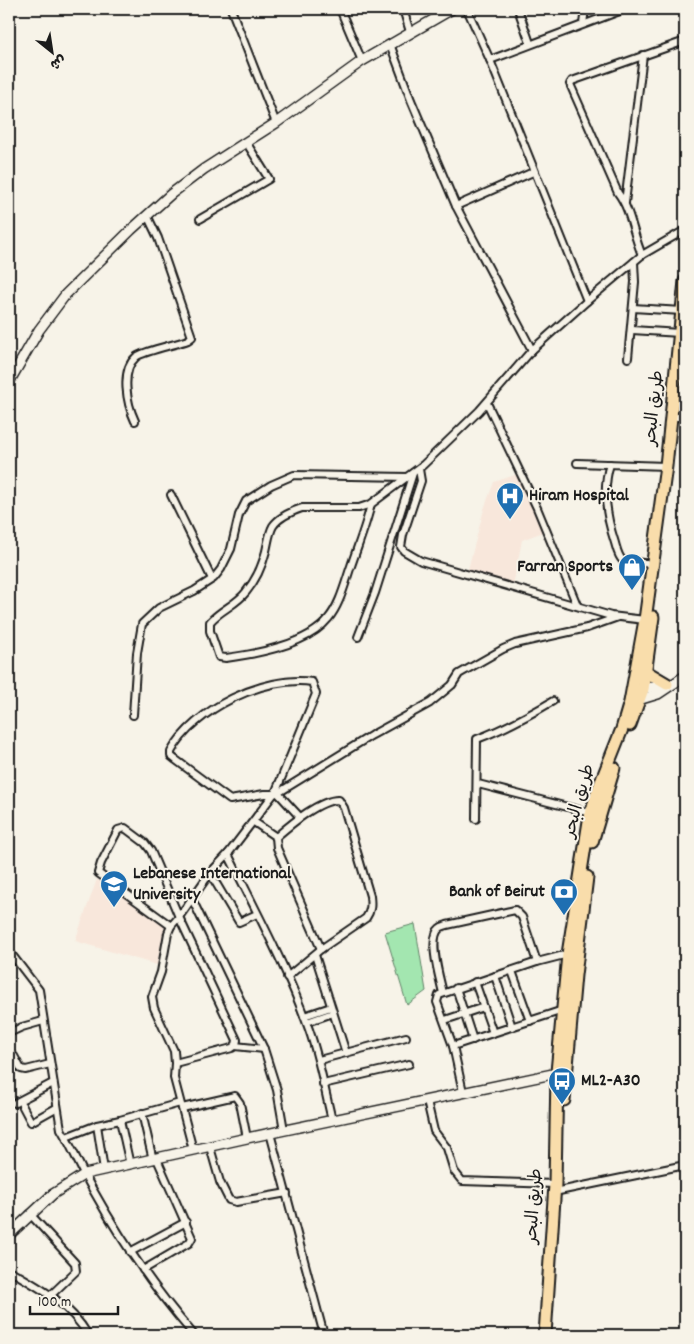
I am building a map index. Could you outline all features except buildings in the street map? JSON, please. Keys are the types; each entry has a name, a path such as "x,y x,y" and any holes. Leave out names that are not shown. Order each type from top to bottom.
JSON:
{"highway":[{"name":"طريق البحر","path":"562,1072 592,838 646,671 681,417 682,311 685,282"},
{"name":"طريق البحر","path":"545,1335 565,1090 562,1072 563,1010 568,954 591,813 597,792 637,695 682,336"},
{"path":"646,671 669,684"},
{"name":"طريق البحر","path":"552,1335 557,1187"}],"main road":[{"path":"9,382 39,330 66,294 147,216 188,180 276,123 362,61 452,9"},
{"path":"637,695 658,694 669,684 685,676"},
{"path":"9,1235 53,1194 84,1174 562,1072"}],"street":[{"path":"230,9 276,123"},
{"path":"340,9 362,61"},
{"path":"403,9 410,32"},
{"path":"467,9 490,60 587,301"},
{"path":"518,9 530,43"},
{"path":"583,24 585,9"},
{"path":"490,60 530,43 624,9"},
{"path":"626,203 618,193 570,84 572,81 685,41"},
{"path":"390,44 417,116 456,206 532,350"},
{"path":"642,255 632,230 626,203 643,55"},
{"path":"200,219 269,179 246,142"},
{"path":"456,206 534,172"},
{"path":"134,421 127,390 130,364 137,356 188,340 192,337 158,238 147,216"},
{"path":"371,504 364,530 341,594 333,612 322,626 272,650 226,658 219,657 210,631 210,622 233,605 256,579 270,531 277,522 294,510 302,508 359,508 371,504 413,473 458,433 487,403 532,350 587,301 642,255 685,230"},
{"path":"628,358 635,282 634,262"},
{"path":"633,308 682,311"},
{"path":"632,330 682,336"},
{"path":"487,403 537,508 577,605"},
{"path":"577,463 666,466"},
{"path":"610,464 607,476 608,521 619,555 623,561 653,564"},
{"path":"358,637 375,594 413,473"},
{"path":"133,714 137,653 142,624 159,608 194,591 212,579 221,569 231,549 238,515 242,507 250,498 270,485 294,475 413,473 422,481 403,535 401,547 404,551 421,560 535,595 618,617 646,620"},
{"path":"172,495 201,560 212,579"},
{"path":"193,1150 174,1078 174,1051 152,1001 161,972 168,933 171,926 210,873 228,854 276,793 316,694 312,682 298,680 267,686 234,697 197,722 171,752 173,758 187,770 230,800 276,793 430,702 452,685 459,674 503,650 515,644 587,628 618,617"},
{"path":"476,819 478,784 477,739 500,731 553,700"},
{"path":"478,784 591,813"},
{"path":"276,793 299,816"},
{"path":"276,837 299,816 330,801 336,800 342,803 370,896 371,907 366,918 321,949 287,978"},
{"path":"254,822 276,837"},
{"path":"171,926 98,874 101,863 118,830 125,828 148,847 237,1040 238,1043 235,1046"},
{"path":"276,837 277,848 321,949"},
{"path":"228,854 306,1019 319,1060 332,1120"},
{"path":"210,873 238,922 257,914"},
{"path":"192,899 264,1049 277,1090 284,1130"},
{"path":"443,993 434,948 439,928 447,925 515,910 522,917 537,962"},
{"path":"9,951 38,990 56,1108 61,1129 84,1174 130,1252 159,1294 194,1335"},
{"path":"463,1092 453,1046 437,998 438,995 537,962 568,954"},
{"path":"315,955 346,1052"},
{"path":"512,971 530,1021"},
{"path":"495,976 512,1027"},
{"path":"474,982 493,1033"},
{"path":"456,988 473,1040"},
{"path":"445,1020 484,1007"},
{"path":"306,1019 332,1010"},
{"path":"453,1046 563,1010"},
{"path":"9,1033 43,1021"},
{"path":"319,1060 406,1037"},
{"path":"175,1062 221,1052 235,1046 264,1049"},
{"path":"14,1056 21,1069 26,1070 50,1064"},
{"path":"323,1084 409,1064"},
{"path":"15,1104 53,1083"},
{"path":"66,1137 97,1125 142,1113 235,1096 240,1103 247,1138"},
{"path":"427,1101 434,1131 447,1148 454,1171 462,1181 557,1187 685,1165"},
{"path":"22,1105 31,1122 56,1108"},
{"path":"142,1113 155,1160 192,1238 189,1243 143,1270"},
{"path":"120,1120 130,1165"},
{"path":"97,1125 104,1170"},
{"path":"270,1133 324,1335"},
{"path":"210,1147 220,1182 229,1200 236,1202 286,1193"},
{"path":"30,1214 75,1263 76,1271 51,1295"},
{"path":"130,1252 186,1222"},
{"path":"9,1270 51,1295 77,1319 88,1335"}],"shaded area":[{"name":"Hiram Hospital","path":"518,474 543,532 522,540 513,586 467,573 484,509 494,482"},
{"name":"Lebanese International University","path":"97,879 117,891 165,926 157,965 75,941"}],"green space":[{"path":"415,924 426,991 407,1005 385,932"}],"place":[{"name":"Hiram Hospital","path":"510,520"},
{"name":"Farran Sports","path":"632,591"},
{"name":"Lebanese International University","path":"114,908"},
{"name":"Bank of Beirut","path":"564,916"},
{"name":"ML2-A30","path":"562,1105"}]}
